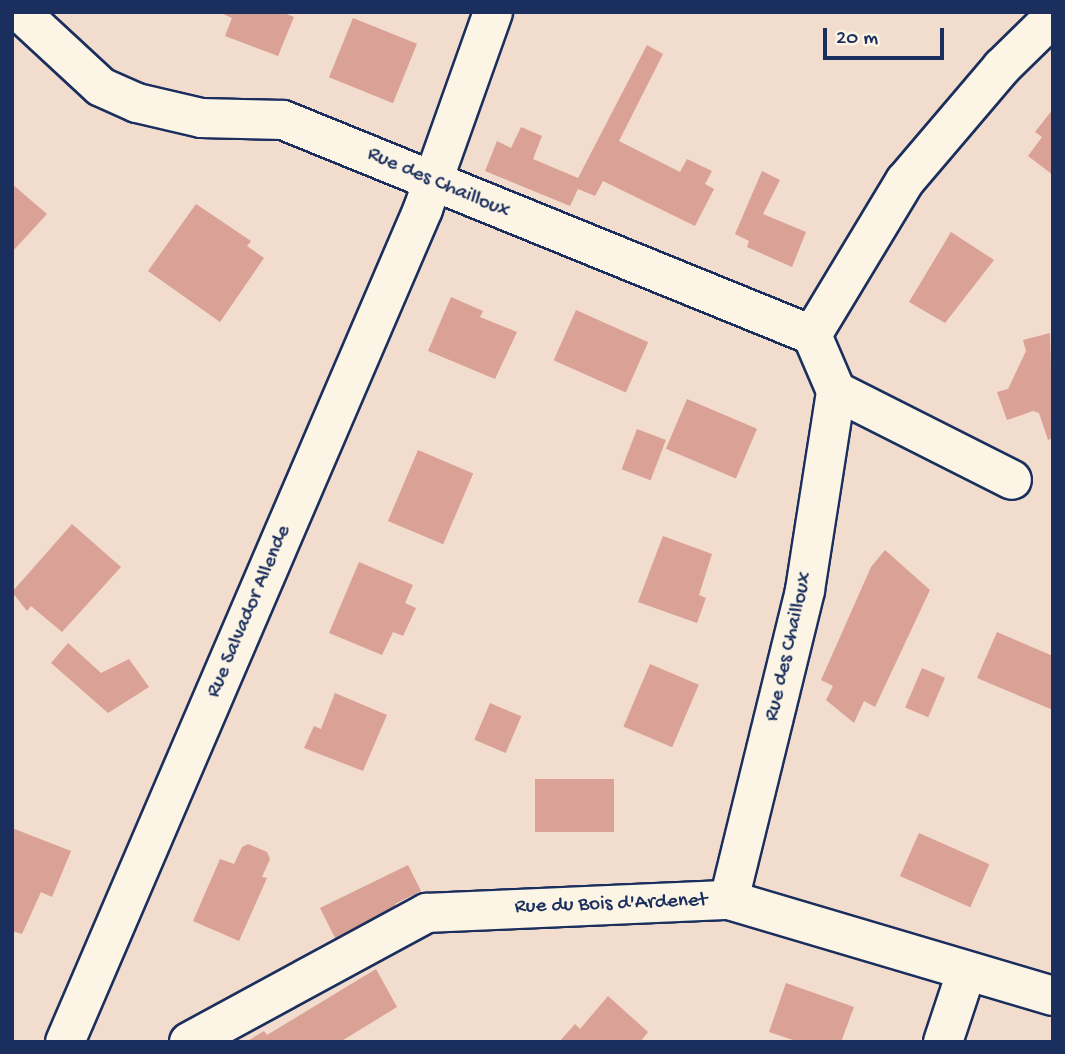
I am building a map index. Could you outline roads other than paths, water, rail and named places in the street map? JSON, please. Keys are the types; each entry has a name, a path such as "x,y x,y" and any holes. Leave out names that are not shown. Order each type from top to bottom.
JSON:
{"street":[{"name":"Rue des Chailloux","path":"20,12 101,87 138,103 201,118 283,120 812,335"},
{"name":"Rue Salvador Allende","path":"65,1042 433,182 493,12"},
{"path":"1012,480 836,391 812,335 905,181 1002,67 1053,17"},
{"name":"Rue des Chailloux","path":"729,900 805,590 836,391"},
{"name":"Rue du Bois d'Ardenet","path":"189,1042 426,913 729,900 966,973 1053,996"},
{"path":"943,1042 966,973"}]}
